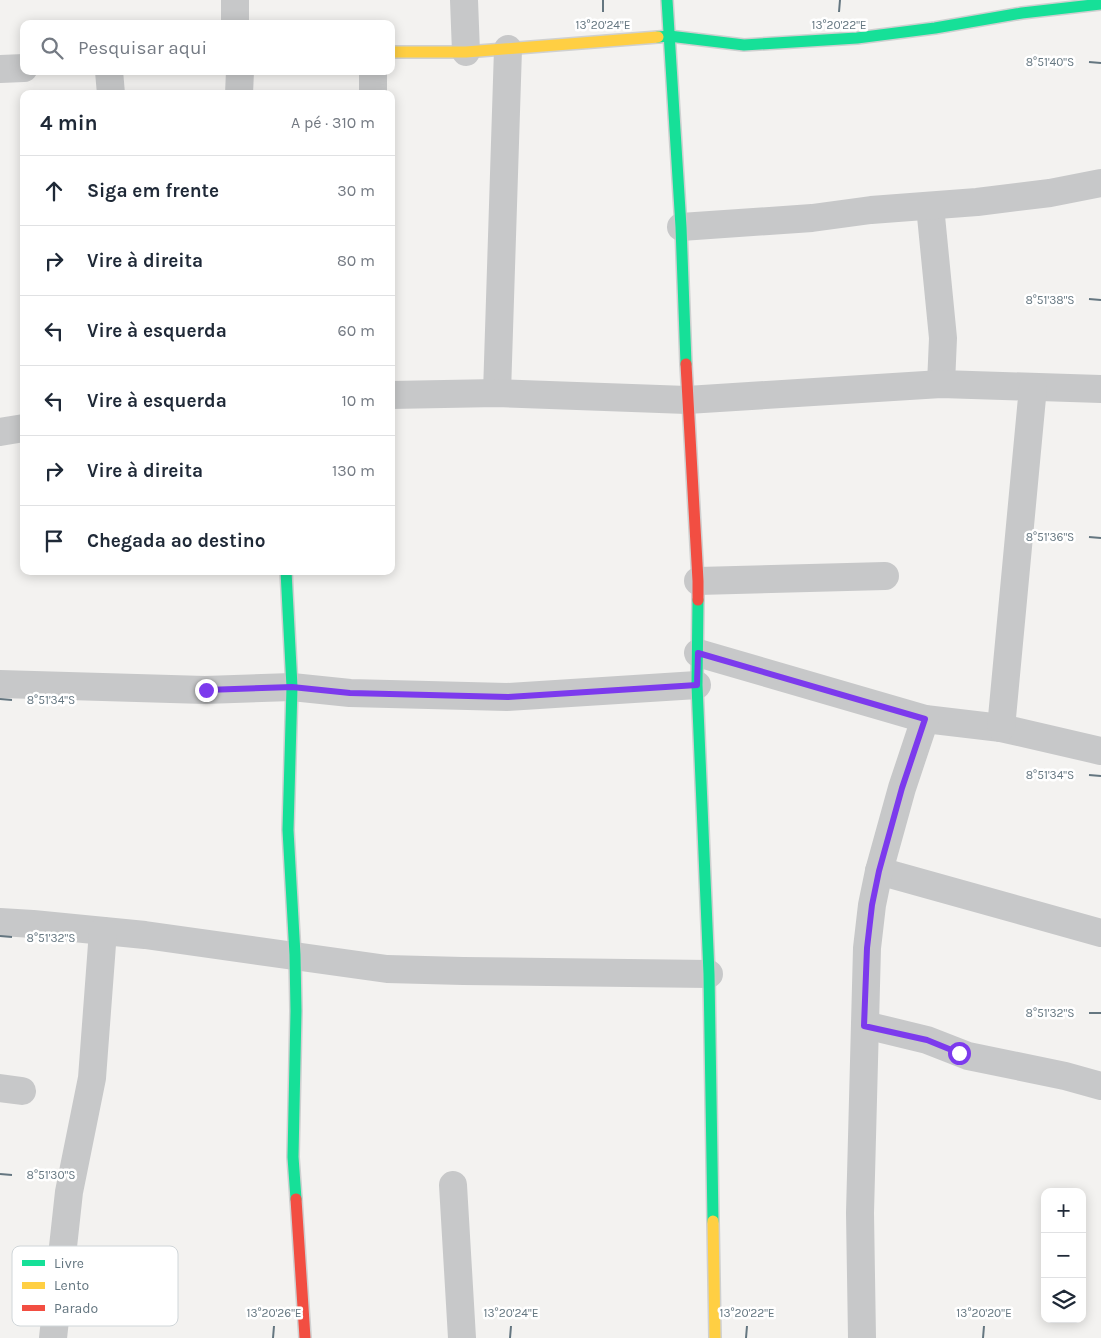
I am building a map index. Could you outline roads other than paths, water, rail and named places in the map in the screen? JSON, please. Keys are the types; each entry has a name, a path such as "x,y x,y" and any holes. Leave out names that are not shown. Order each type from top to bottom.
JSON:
{"street":[{"path":"235,0 235,20"},
{"path":"464,0 466,52"},
{"path":"668,0 681,227 687,400 698,581 697,685 708,974 715,1338"},
{"path":"395,52 466,52 669,36 744,44 856,38 935,28 1022,13 1101,4"},
{"path":"497,393 508,49"},
{"path":"0,69 20,68"},
{"path":"109,75 110,90"},
{"path":"238,90 240,75"},
{"path":"373,75 373,90"},
{"path":"681,227 812,218 871,210 977,202 1050,193 1101,183"},
{"path":"930,206 943,338 941,384"},
{"path":"395,395 497,393 687,400 941,384 1101,389"},
{"path":"1001,728 1033,387"},
{"path":"0,432 20,429"},
{"path":"286,575 292,687 288,830 296,1011 293,1157 305,1338"},
{"path":"698,581 885,576"},
{"path":"698,653 925,719 1001,728 1101,751"},
{"path":"0,684 206,690 292,687 350,693 508,697 697,685"},
{"path":"862,1338 860,1212 867,948 872,905 879,871 902,788 925,719"},
{"path":"879,871 1101,934"},
{"path":"0,922 145,935 387,968 463,971 708,974"},
{"path":"63,1246 69,1192 92,1078 104,931"},
{"path":"864,1026 927,1040 968,1056 1065,1076 1101,1086"},
{"path":"453,1185 462,1338"}]}
